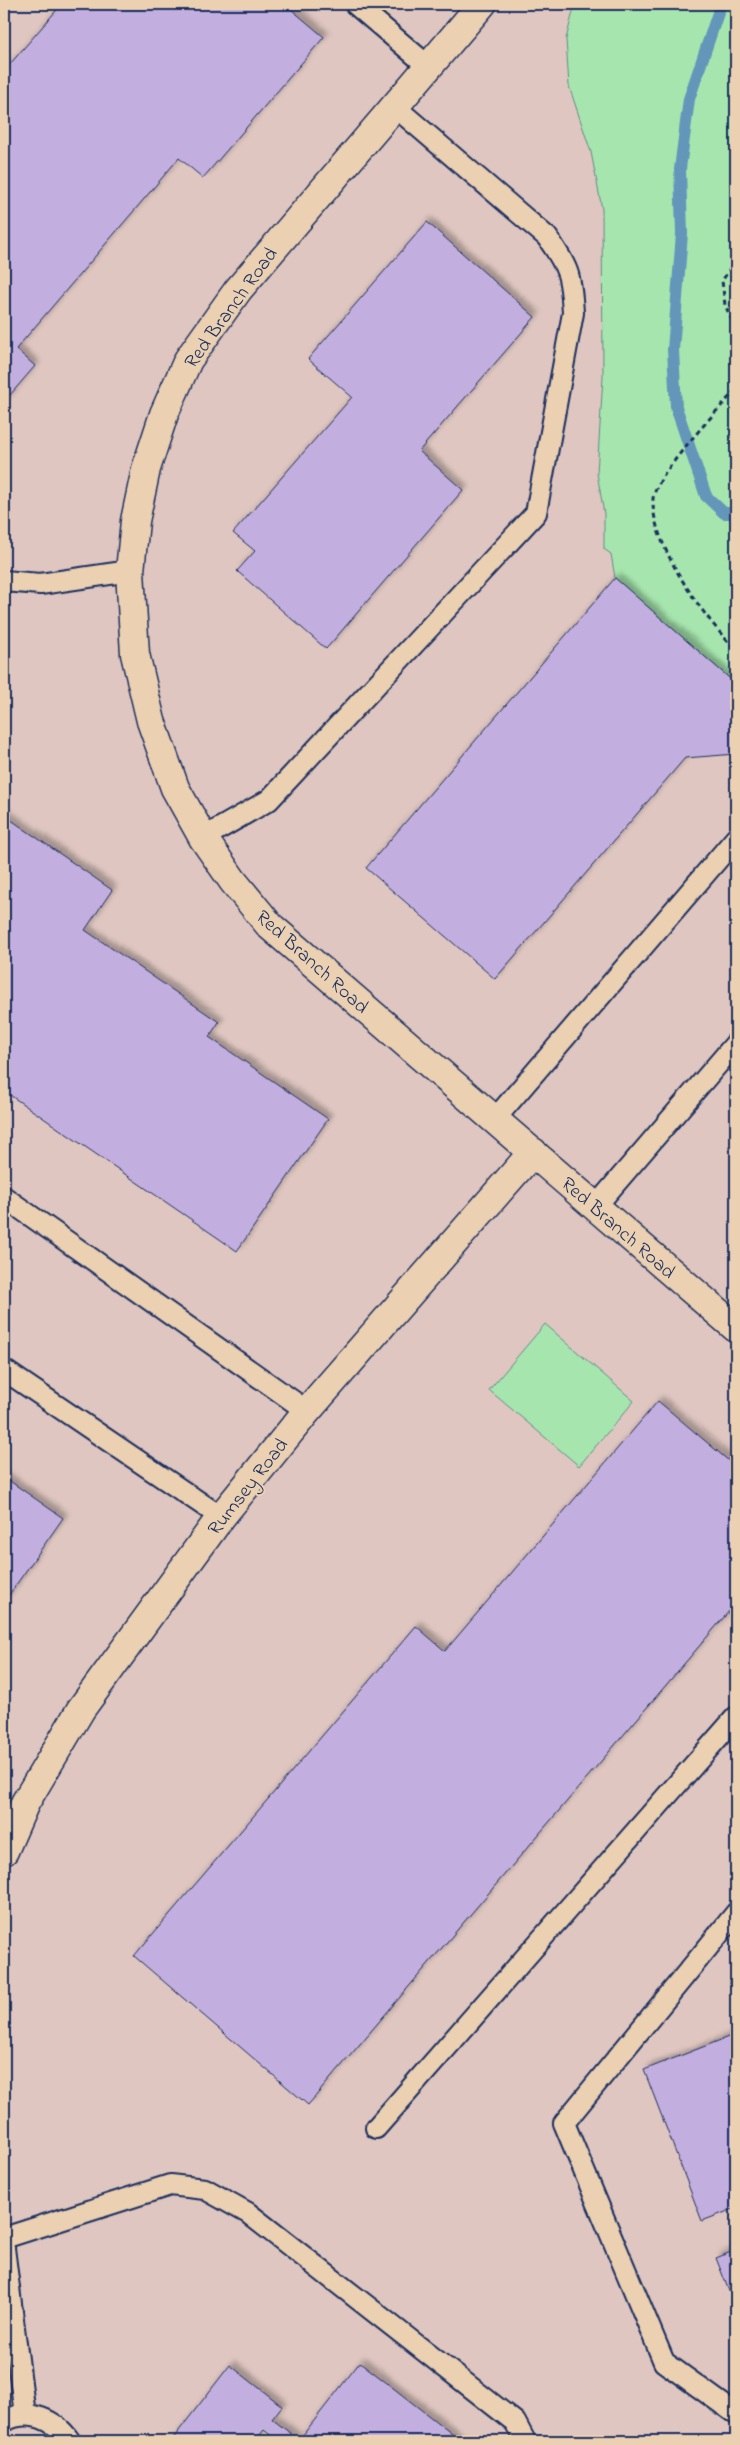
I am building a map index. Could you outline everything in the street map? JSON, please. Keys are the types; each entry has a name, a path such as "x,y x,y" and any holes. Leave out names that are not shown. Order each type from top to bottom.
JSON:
{"street":[{"name":"Red Branch Road","path":"482,4 238,290 188,360 164,414 146,469 135,521 130,571 135,654 151,721 175,788 203,838 233,881 270,926 736,1328"},
{"name":"Rumsey Road","path":"4,1851 25,1803 81,1709 221,1517 307,1411 533,1152"}],"lane":[{"path":"355,4 428,66"},
{"path":"203,838 269,800 536,513 573,313 572,281 562,258 547,237 394,106"},
{"path":"4,581 40,584 130,571"},
{"path":"495,1120 736,838"},
{"path":"596,1206 736,1043"},
{"path":"4,1197 307,1411"},
{"path":"4,1370 221,1517"},
{"path":"376,2128 736,1717"},
{"path":"736,1913 564,2123 664,2362 736,2414"},
{"path":"4,2238 170,2186 206,2189 248,2213 515,2422 525,2441"},
{"path":"4,2248 24,2415"},
{"path":"4,2421 24,2415 52,2422 63,2431 70,2441"}],"path":[{"path":"736,259 722,281 725,305 736,329"},
{"path":"736,390 703,425 667,473 653,497 658,531 681,580 736,650"}],"shaded area":[{"path":"4,4 736,4 736,2441 4,2441"}],"green space":[{"path":"575,4 736,4 736,684 615,578 611,554 604,549 604,514 597,473 603,377 602,209 591,152 569,86 566,39"},
{"path":"545,1324 634,1401 579,1466 489,1390"}],"building":[{"path":"62,4 285,4 324,37 203,178 179,158 16,349 35,366 4,402 4,71"},
{"path":"427,222 535,317 419,451 463,490 326,649 237,571 255,551 233,533 352,397 308,359"},
{"path":"615,578 736,684 736,754 685,758 495,979 366,868"},
{"path":"4,815 112,890 85,930 219,1022 209,1037 328,1119 237,1251 4,1091"},
{"path":"658,1401 736,1467 736,1603 308,2105 134,1956 416,1626 445,1651"},
{"path":"4,1477 63,1518 4,1602"},
{"path":"736,2034 736,2208 702,2221 644,2070"},
{"path":"736,2250 736,2309 716,2258"},
{"path":"360,2362 461,2441 278,2441 264,2430 255,2441 171,2441 230,2365 282,2406 272,2419 299,2440"}],"waterway":[{"path":"721,4 689,99 680,169 682,233 673,350 676,407 706,496 724,513 736,513"}]}
